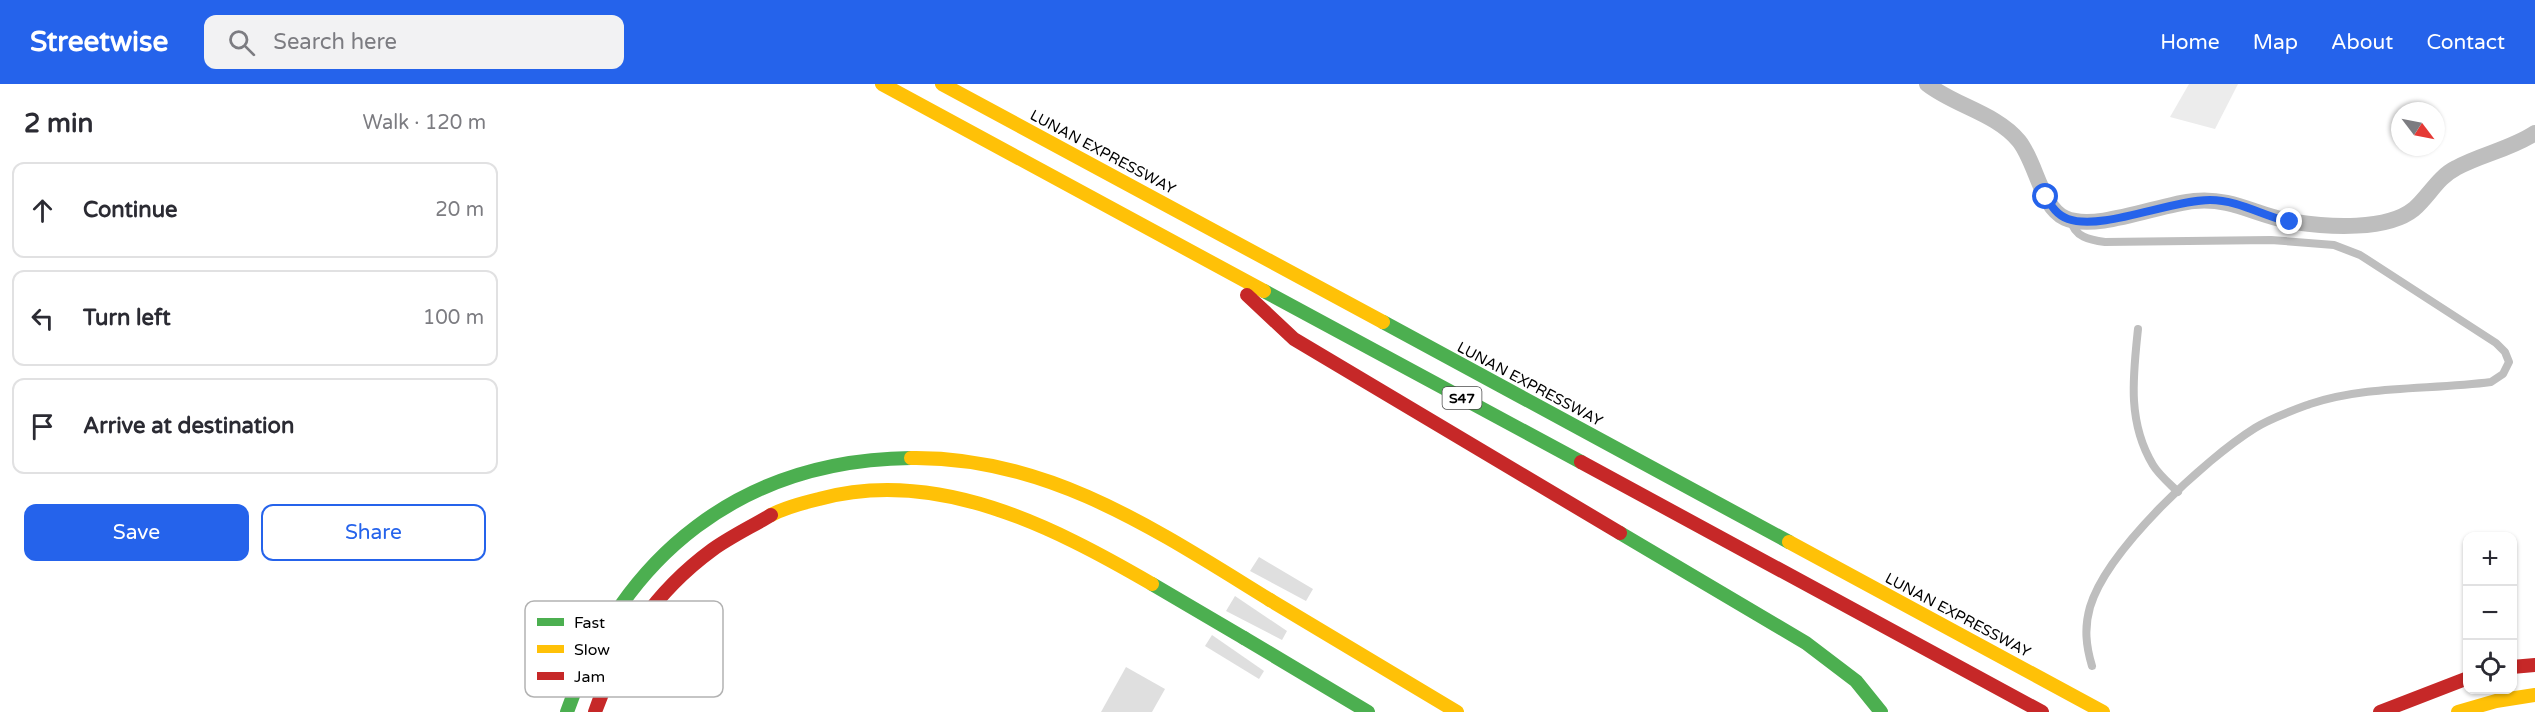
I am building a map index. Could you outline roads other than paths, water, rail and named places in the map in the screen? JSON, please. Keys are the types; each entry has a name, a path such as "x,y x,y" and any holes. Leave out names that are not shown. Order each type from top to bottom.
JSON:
{"main road":[{"name":"S47","path":"882,84 2042,712"},
{"name":"LUNAN EXPRESSWAY","path":"942,84 2103,712"},
{"path":"1216,266 1294,339 1806,644 1857,681 1881,712"},
{"path":"623,601 647,572 688,534 731,504 776,482 820,468 862,461 960,462 1042,478 1103,502 1457,712"},
{"path":"658,601 667,590 705,556 745,528 786,508 826,494 864,488 902,487 937,491 1004,510 1125,569 1368,712"},
{"path":"2517,667 2535,665"},
{"path":"2380,712 2463,680"},
{"path":"2458,712 2496,700 2535,695"},
{"path":"567,712 572,697"},
{"path":"595,712 600,697"}],"street":[{"path":"1927,84 1944,97 2008,130 2028,154 2052,208 2071,220 2100,220 2174,204 2208,200 2234,203 2276,219 2309,224 2335,226 2387,221 2408,213 2454,169 2517,144 2535,133"}],"lane":[{"path":"2071,220 2073,228 2080,235 2105,242 2271,240 2319,243 2347,249 2388,272 2496,343 2507,357 2507,368 2491,382 2358,393 2310,404 2276,418 2227,448 2178,492 2129,542 2108,571 2095,594 2086,630 2092,666"},
{"path":"2138,329 2132,392 2137,425 2153,466 2178,492"}]}
